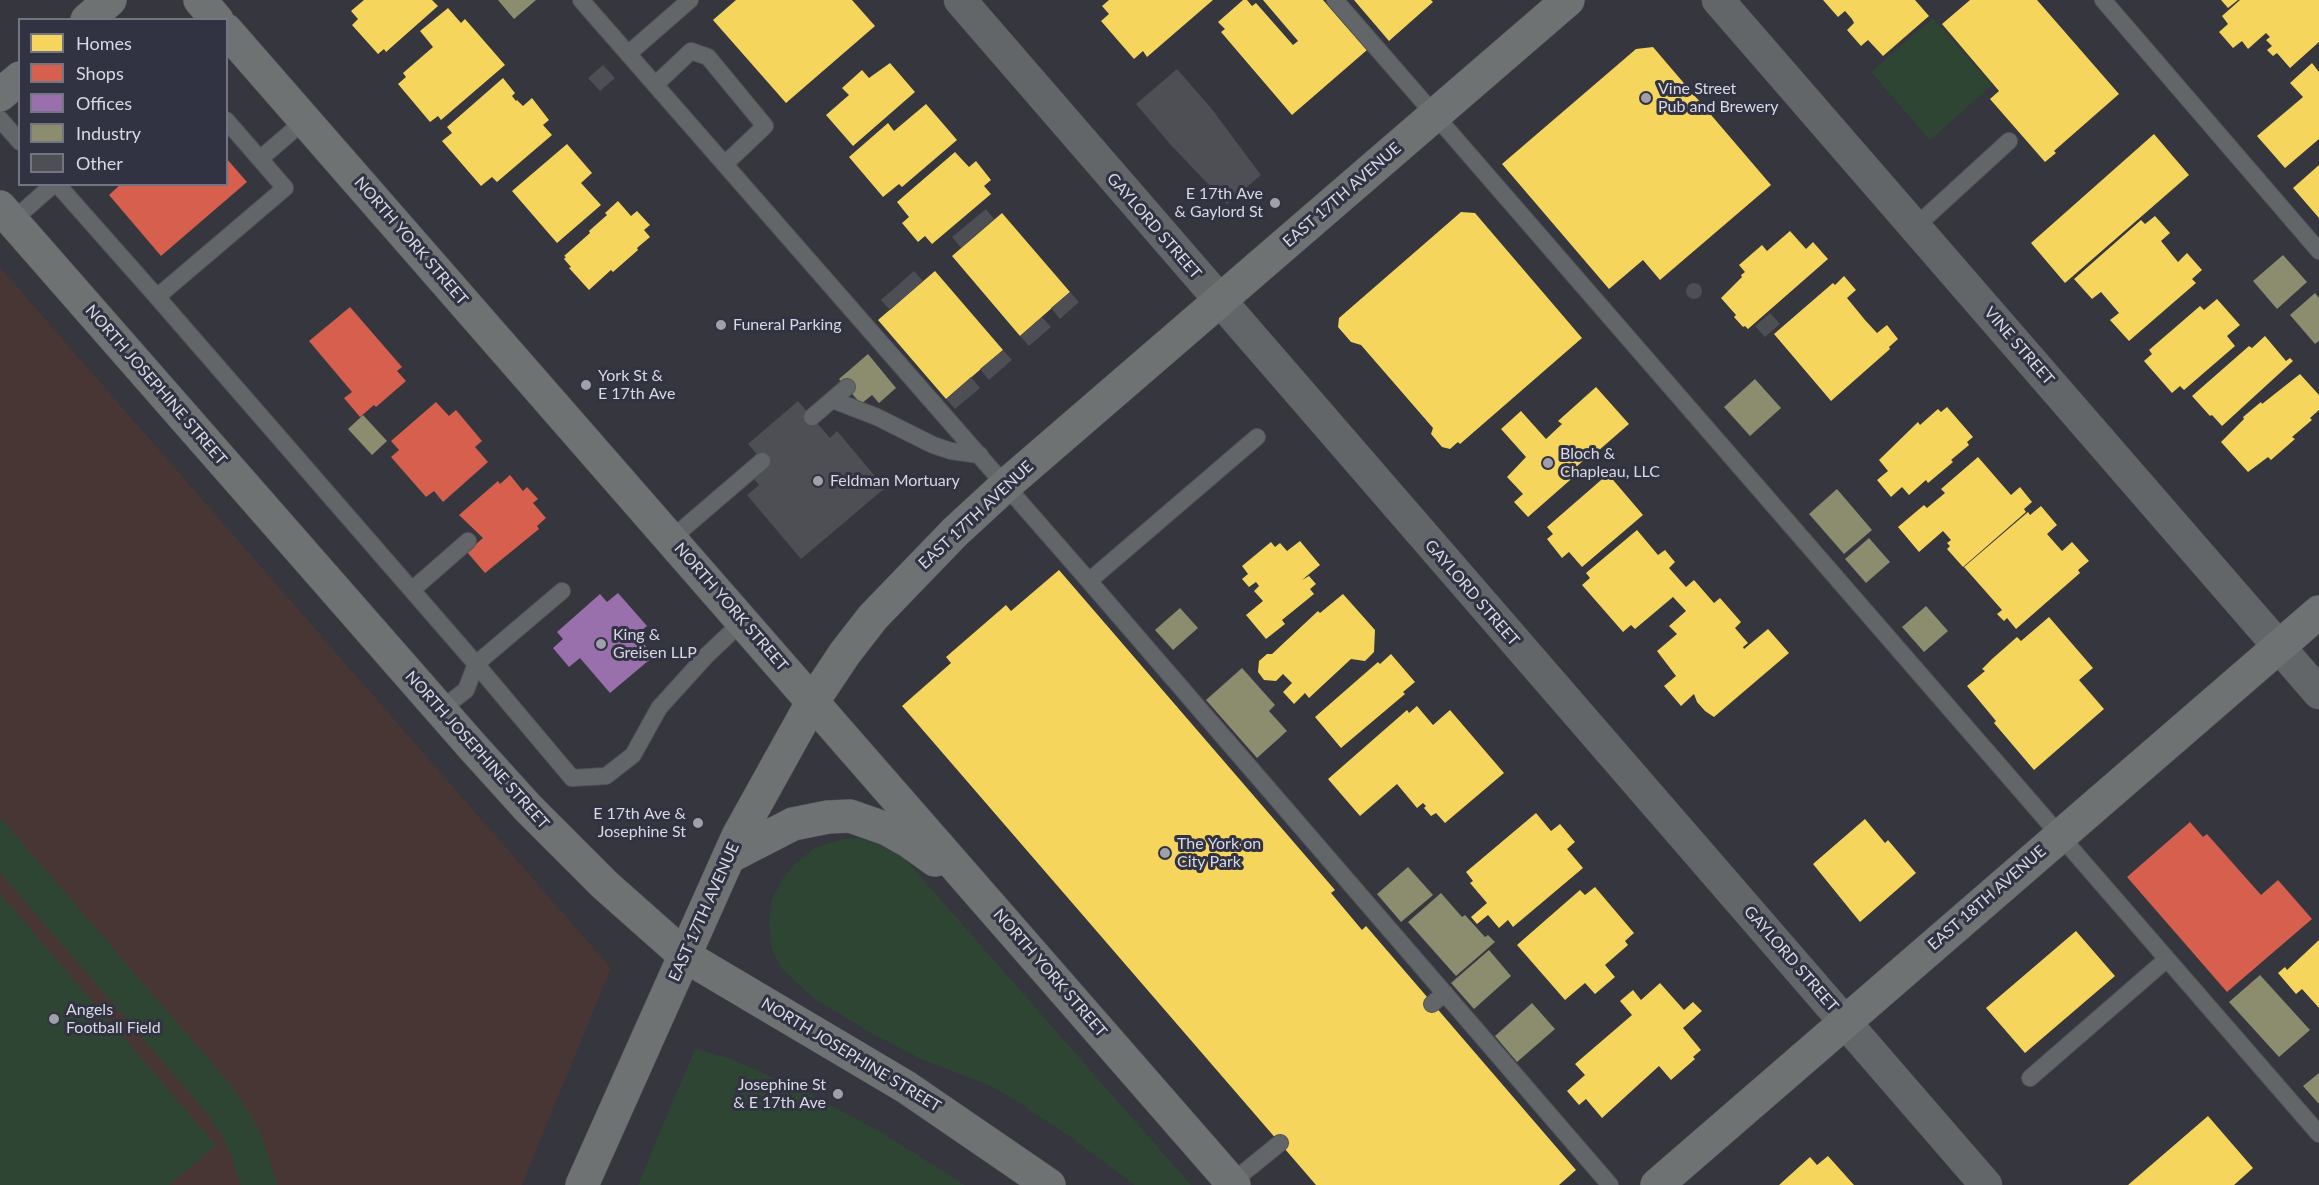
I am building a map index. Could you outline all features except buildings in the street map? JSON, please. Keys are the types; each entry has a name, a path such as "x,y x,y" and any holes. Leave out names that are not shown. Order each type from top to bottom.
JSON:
{"main road":[{"path":"89,18 110,0"},
{"name":"NORTH YORK STREET","path":"200,0 216,18"},
{"name":"EAST 17TH AVENUE","path":"582,1185 738,836 813,701 845,652 873,617 955,531 1006,485 1568,0"},
{"name":"NORTH YORK STREET","path":"228,32 1233,1184"},
{"path":"0,95 18,80"},
{"name":"NORTH JOSEPHINE STREET","path":"6,214 440,710 567,848 685,956 906,1087 1049,1185"},
{"name":"EAST 18TH AVENUE","path":"1657,1185 2319,612"},
{"path":"729,857 793,824 828,817 850,816 879,825 909,842 992,907"}],"street":[{"name":"GAYLORD STREET","path":"960,0 1219,302 1986,1185"},
{"name":"VINE STREET","path":"1718,0 2319,693"}],"lane":[{"path":"581,0 1089,581 1438,999 1610,1185"},
{"path":"628,54 690,0"},
{"path":"1335,0 2319,1134"},
{"path":"2103,0 2319,251"},
{"path":"655,84 691,51 708,57 765,126 725,164"},
{"path":"0,119 18,140"},
{"path":"260,159 305,120"},
{"path":"157,297 285,188 228,122"},
{"path":"1915,226 2009,141"},
{"path":"6,214 53,186"},
{"path":"58,186 412,590 572,778 606,776 633,755 659,708 707,654 743,621"},
{"path":"812,417 847,387"},
{"path":"833,400 877,417 933,445 951,451 980,455"},
{"path":"1089,581 1257,437"},
{"path":"671,539 762,461"},
{"path":"412,590 468,541"},
{"path":"440,710 466,690 476,664 562,591"},
{"path":"2030,1078 2167,959"},
{"path":"1233,1184 1280,1143"}],"shaded area":[{"path":"0,267 611,968 522,1185 0,1185"}],"green space":[{"path":"1933,18 1992,85 1930,140 1871,72"},
{"path":"0,817 234,1089 252,1117 264,1142 277,1185 241,1185 221,1134 205,1111 0,872"},
{"path":"857,838 878,842 896,851 905,859 1191,1185 1135,1185 1017,1101 991,1086 921,1059 871,1033 812,997 782,969 772,949 769,923 772,899 783,878 796,863 816,847 844,839"},
{"name":"Angels Football Field","path":"0,894 216,1145 169,1185 0,1185"},
{"path":"695,1049 729,1058 812,1095 882,1133 965,1185 638,1185"}],"place":[{"name":"Vine Street Pub and Brewery","path":"1646,98"},
{"name":"E 17th Ave & Gaylord St","path":"1275,203"},
{"name":"Funeral Parking","path":"721,325"},
{"name":"York St & E 17th Ave","path":"586,385"},
{"name":"Bloch & Chapleau, LLC","path":"1548,463"},
{"name":"Feldman Mortuary","path":"818,481"},
{"name":"King & Greisen LLP","path":"601,644"},
{"name":"E 17th Ave & Josephine St","path":"698,823"},
{"name":"The York on City Park","path":"1165,853"},
{"name":"Angels Football Field","path":"54,1019"},
{"name":"Josephine St & E 17th Ave","path":"838,1094"}]}
